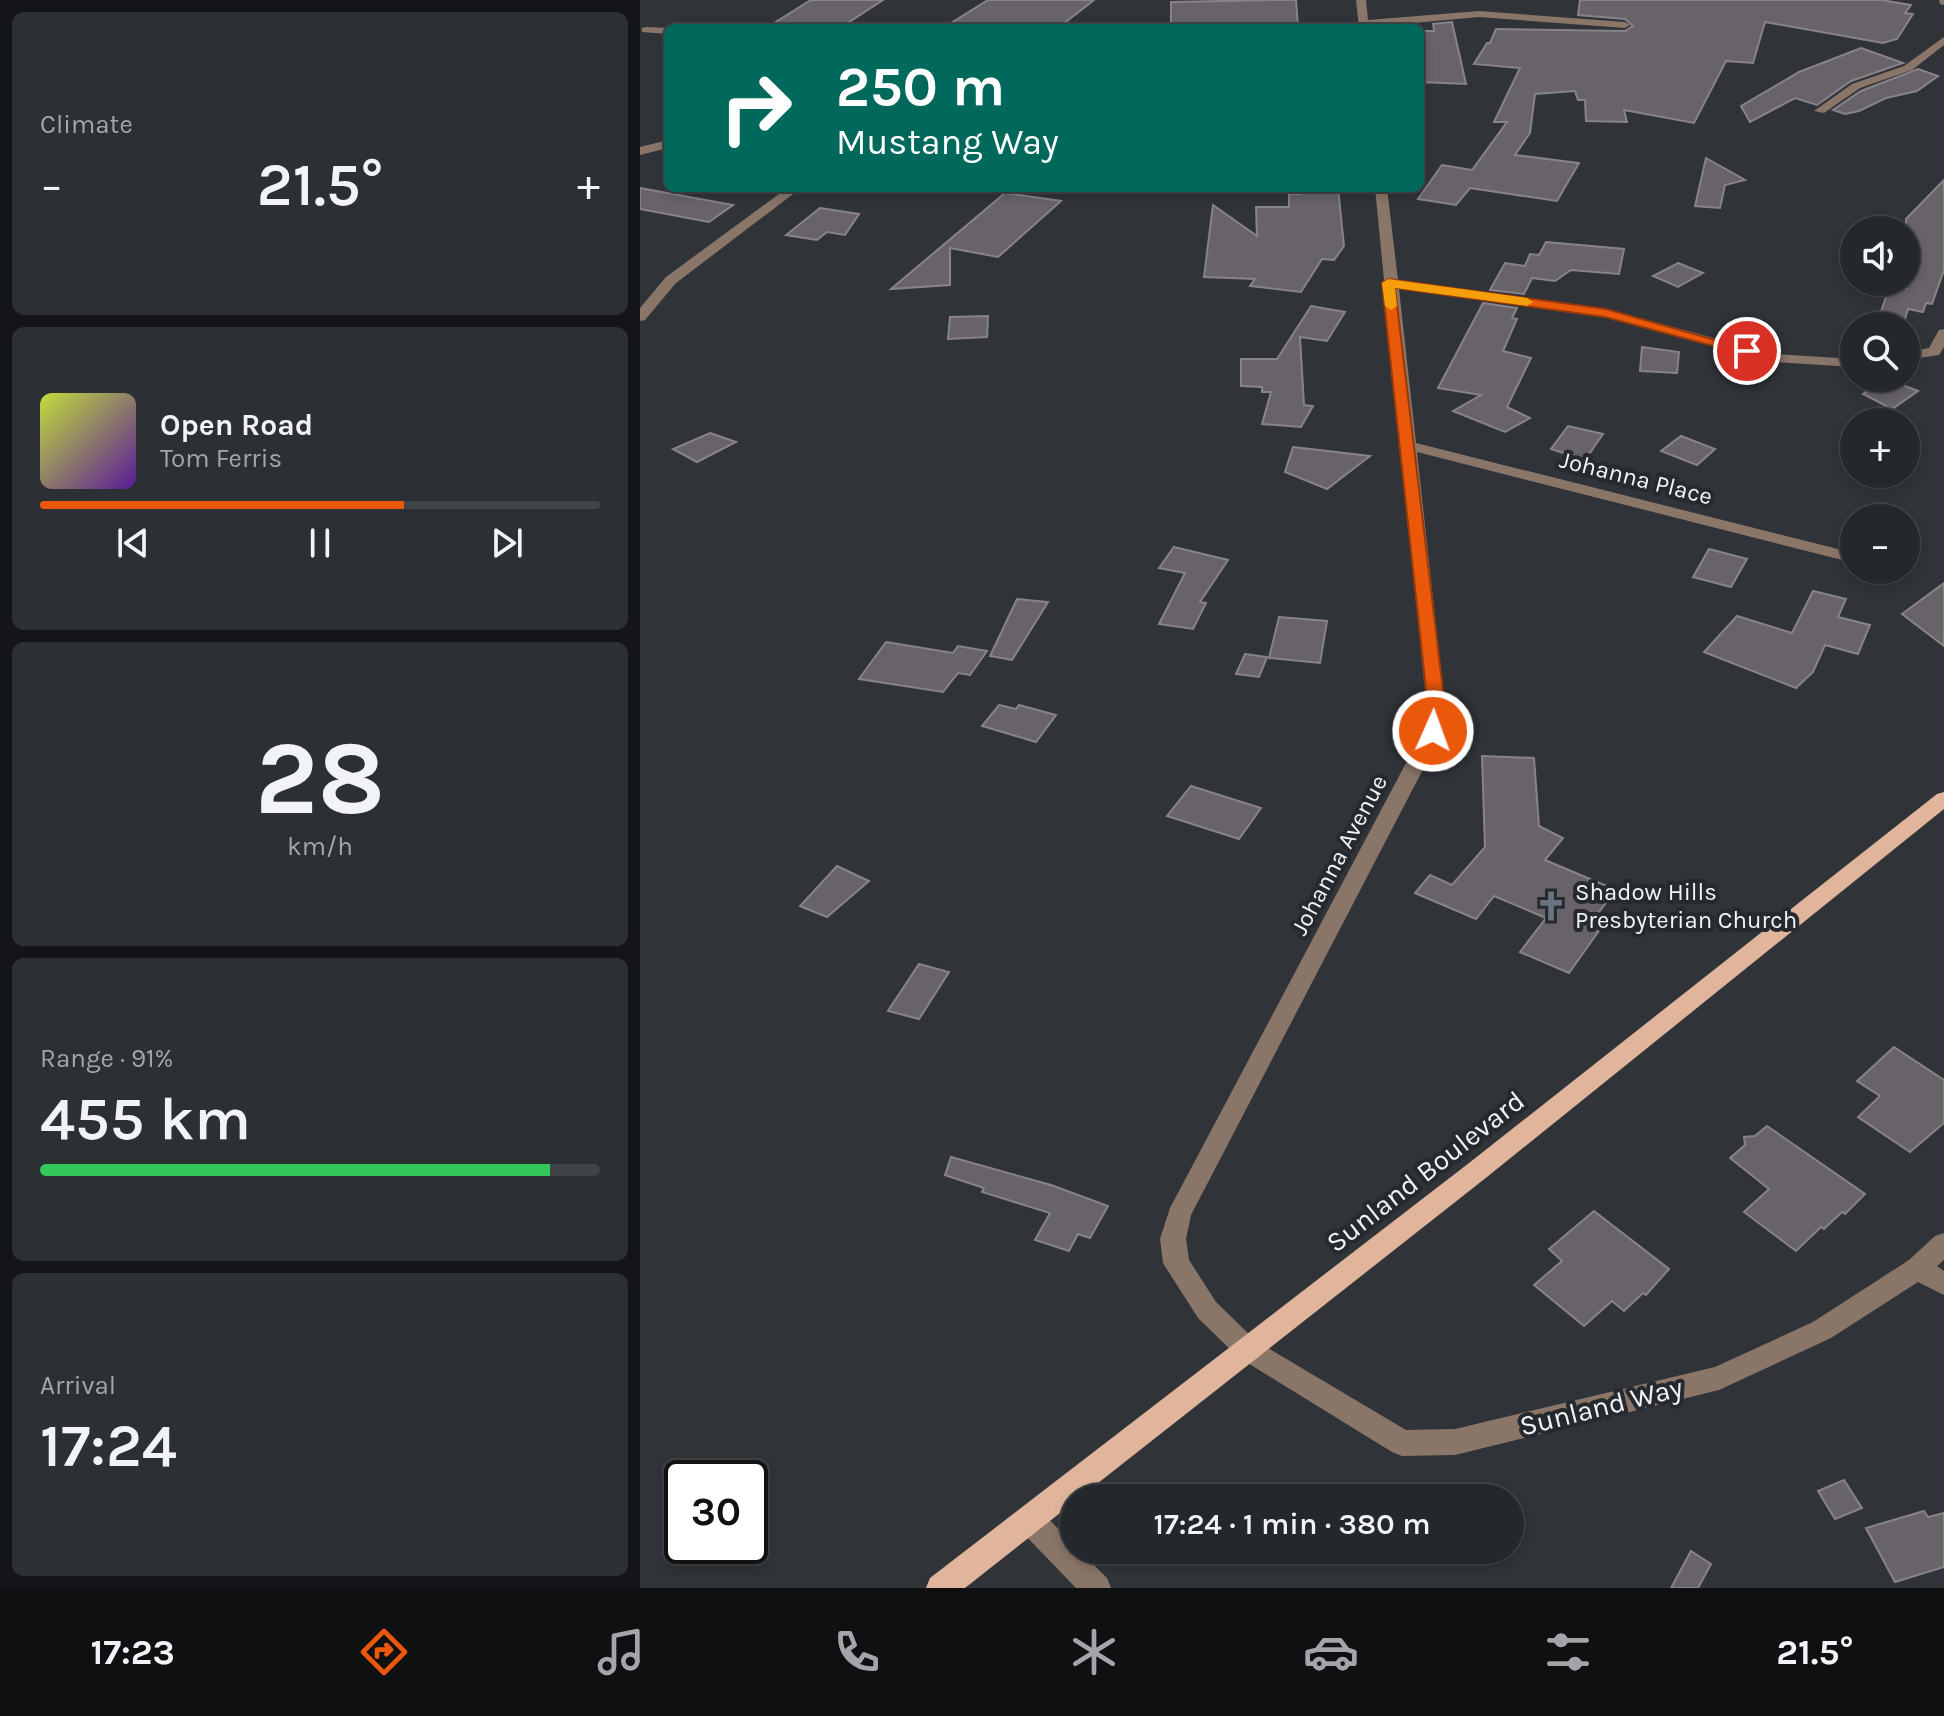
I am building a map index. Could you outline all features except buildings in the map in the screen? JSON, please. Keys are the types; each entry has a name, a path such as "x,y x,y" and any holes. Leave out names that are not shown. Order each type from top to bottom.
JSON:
{"main road":[{"name":"Sunland Boulevard","path":"941,1588 1478,1170 1944,799"}],"street":[{"path":"1361,0 1364,24"},
{"path":"1383,24 1479,14 1625,25"},
{"path":"646,30 664,31"},
{"path":"1820,111 1856,86 1908,68 1944,40"},
{"path":"640,151 664,145"},
{"path":"640,317 671,280 790,192"},
{"name":"Johanna Avenue","path":"1247,1349 1207,1310 1176,1263 1173,1239 1179,1215 1433,731 1434,690 1388,283 1381,192"},
{"path":"1388,283 1606,313 1772,358 1840,362"},
{"path":"1939,354 1944,333"},
{"name":"Johanna Place","path":"1406,445 1840,554"},
{"name":"Sunland Way","path":"1247,1349 1402,1443 1455,1442 1719,1378 1822,1330 1918,1268 1944,1244"},
{"path":"1918,1268 1944,1284"},
{"path":"1030,1520 1096,1588"}],"slow traffic":[{"path":"1391,306 1388,283 1527,302"}],"place":[{"name":"Shadow Hills Presbyterian Church","path":"1551,906"}],"route":[{"path":"1433,731 1434,690 1388,283 1606,313 1747,351"}]}
